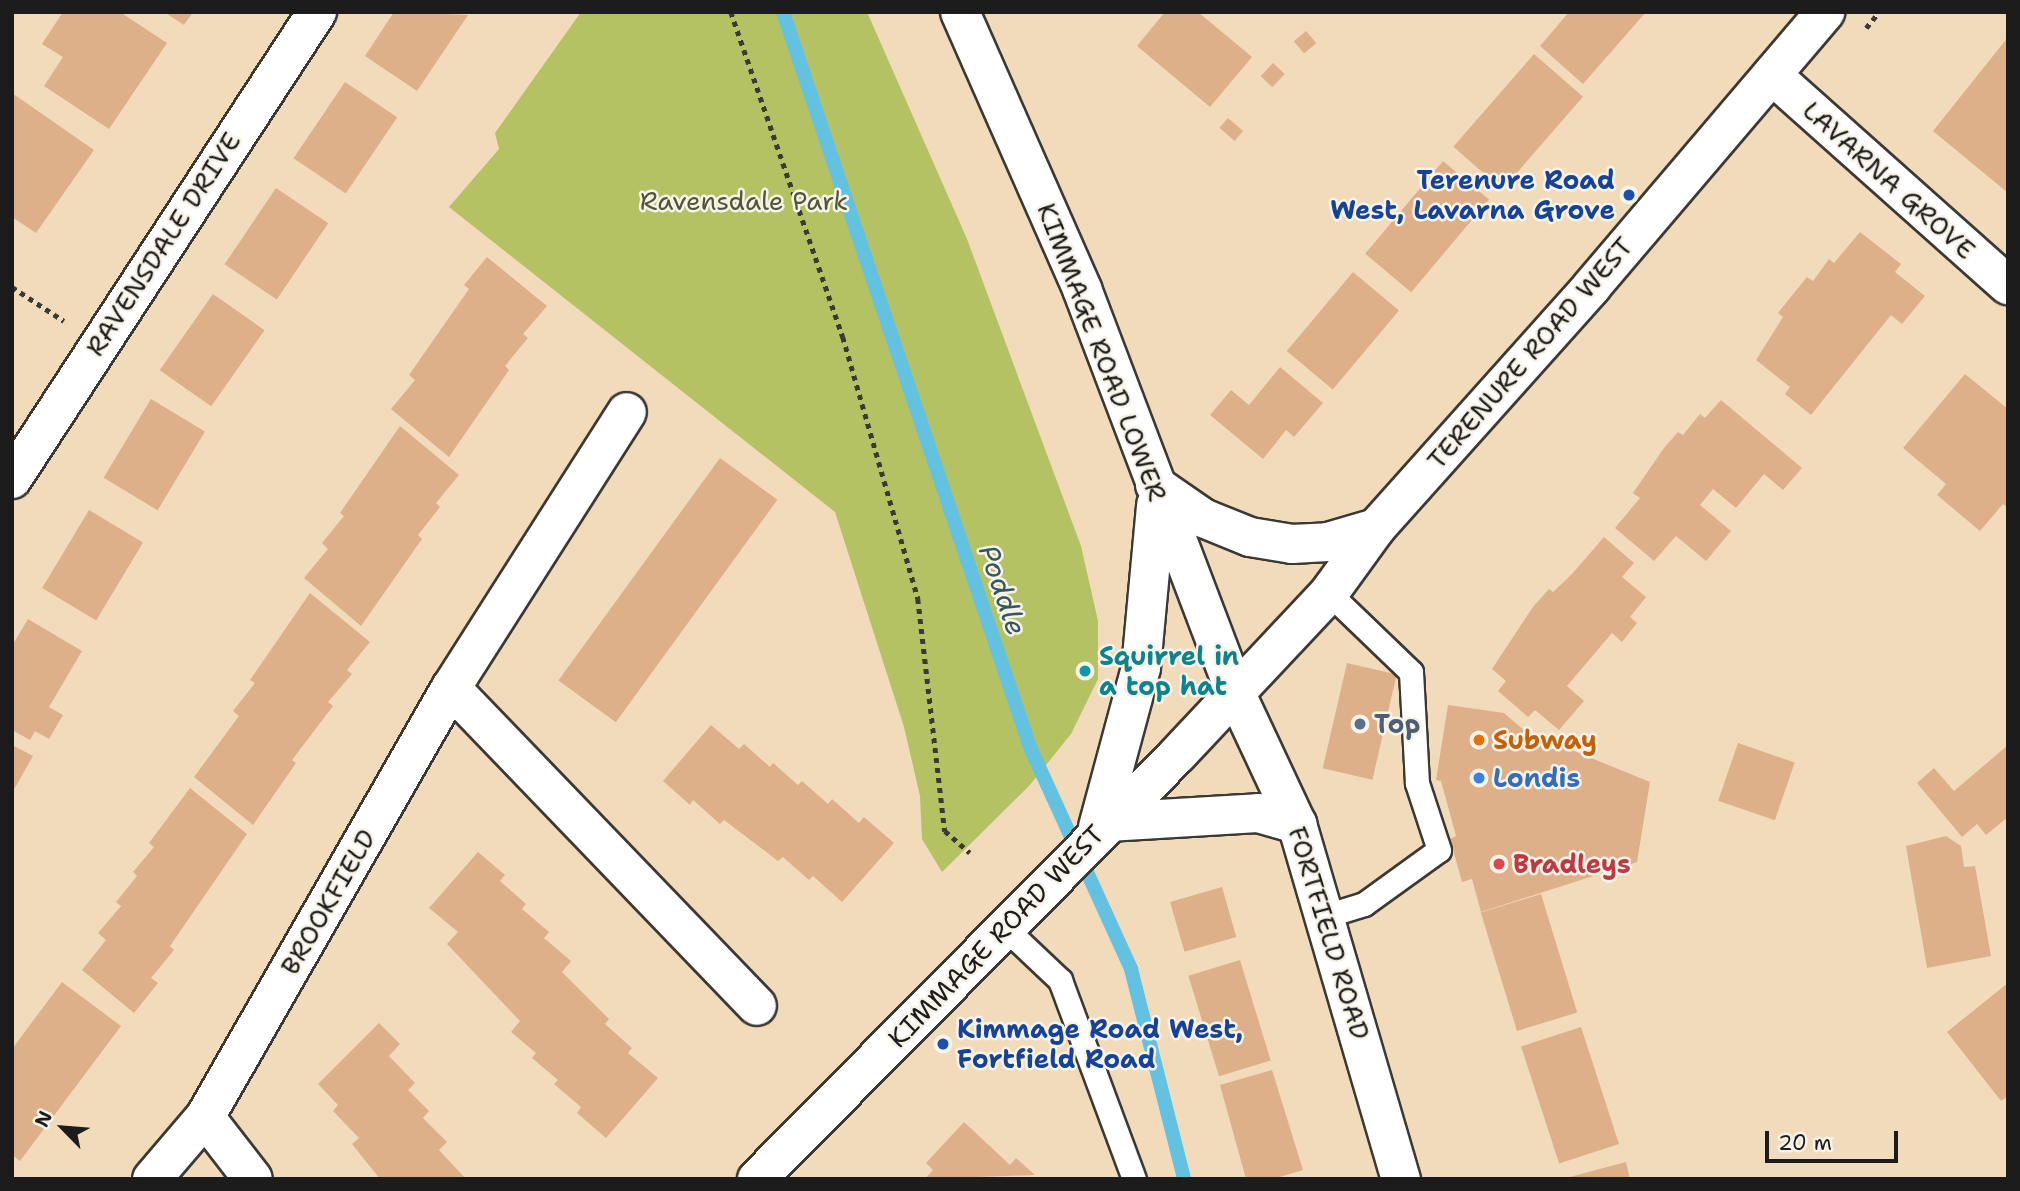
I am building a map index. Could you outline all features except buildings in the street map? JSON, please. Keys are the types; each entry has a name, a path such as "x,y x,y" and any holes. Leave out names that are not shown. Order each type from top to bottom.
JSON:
{"main road":[{"name":"RAVENSDALE DRIVE","path":"12,479 317,12"},
{"name":"KIMMAGE ROAD LOWER","path":"960,12 1082,289 1236,694"},
{"name":"TERENURE ROAD WEST","path":"1236,694 1329,593 1376,528 1825,12"},
{"name":"LAVARNA GROVE","path":"1772,75 2008,285"},
{"name":"BROOKFIELD","path":"152,1179 205,1117 451,688 627,412"},
{"path":"1156,487 1203,518 1250,537 1292,544 1328,542 1376,528"},
{"path":"1156,487 1153,568 1141,668 1102,829 1258,813 1297,824"},
{"path":"451,688 757,1006"},
{"name":"FORTFIELD ROAD","path":"1236,694 1297,824 1401,1179"},
{"name":"KIMMAGE ROAD WEST","path":"757,1179 1236,694"},
{"path":"205,1117 253,1179"}],"lane":[{"path":"1325,916 1364,904 1438,850 1417,783 1411,673 1329,593"},
{"path":"1005,928 1060,980 1134,1179"}],"path":[{"path":"731,12 843,337 914,586 945,831 970,853"},
{"path":"12,287 69,325"}],"green space":[{"name":"Ravensdale Park","path":"581,12 867,12 967,239 1081,546 1098,621 1098,679 1071,734 1029,786 942,872 922,839 920,796 904,727 835,512 449,207 499,149 495,133"}],"waterway":[{"name":"Poddle","path":"783,12 1030,747 1131,969 1184,1179"}],"place":[{"name":"Terenure Road West, Lavarna Grove","path":"1629,195"},
{"name":"Squirrel in a top hat","path":"1085,671"},
{"name":"Top","path":"1360,724"},
{"name":"Subway","path":"1479,740"},
{"name":"Londis","path":"1479,778"},
{"name":"Bradleys","path":"1499,864"},
{"name":"Kimmage Road West, Fortfield Road","path":"943,1044"}]}
